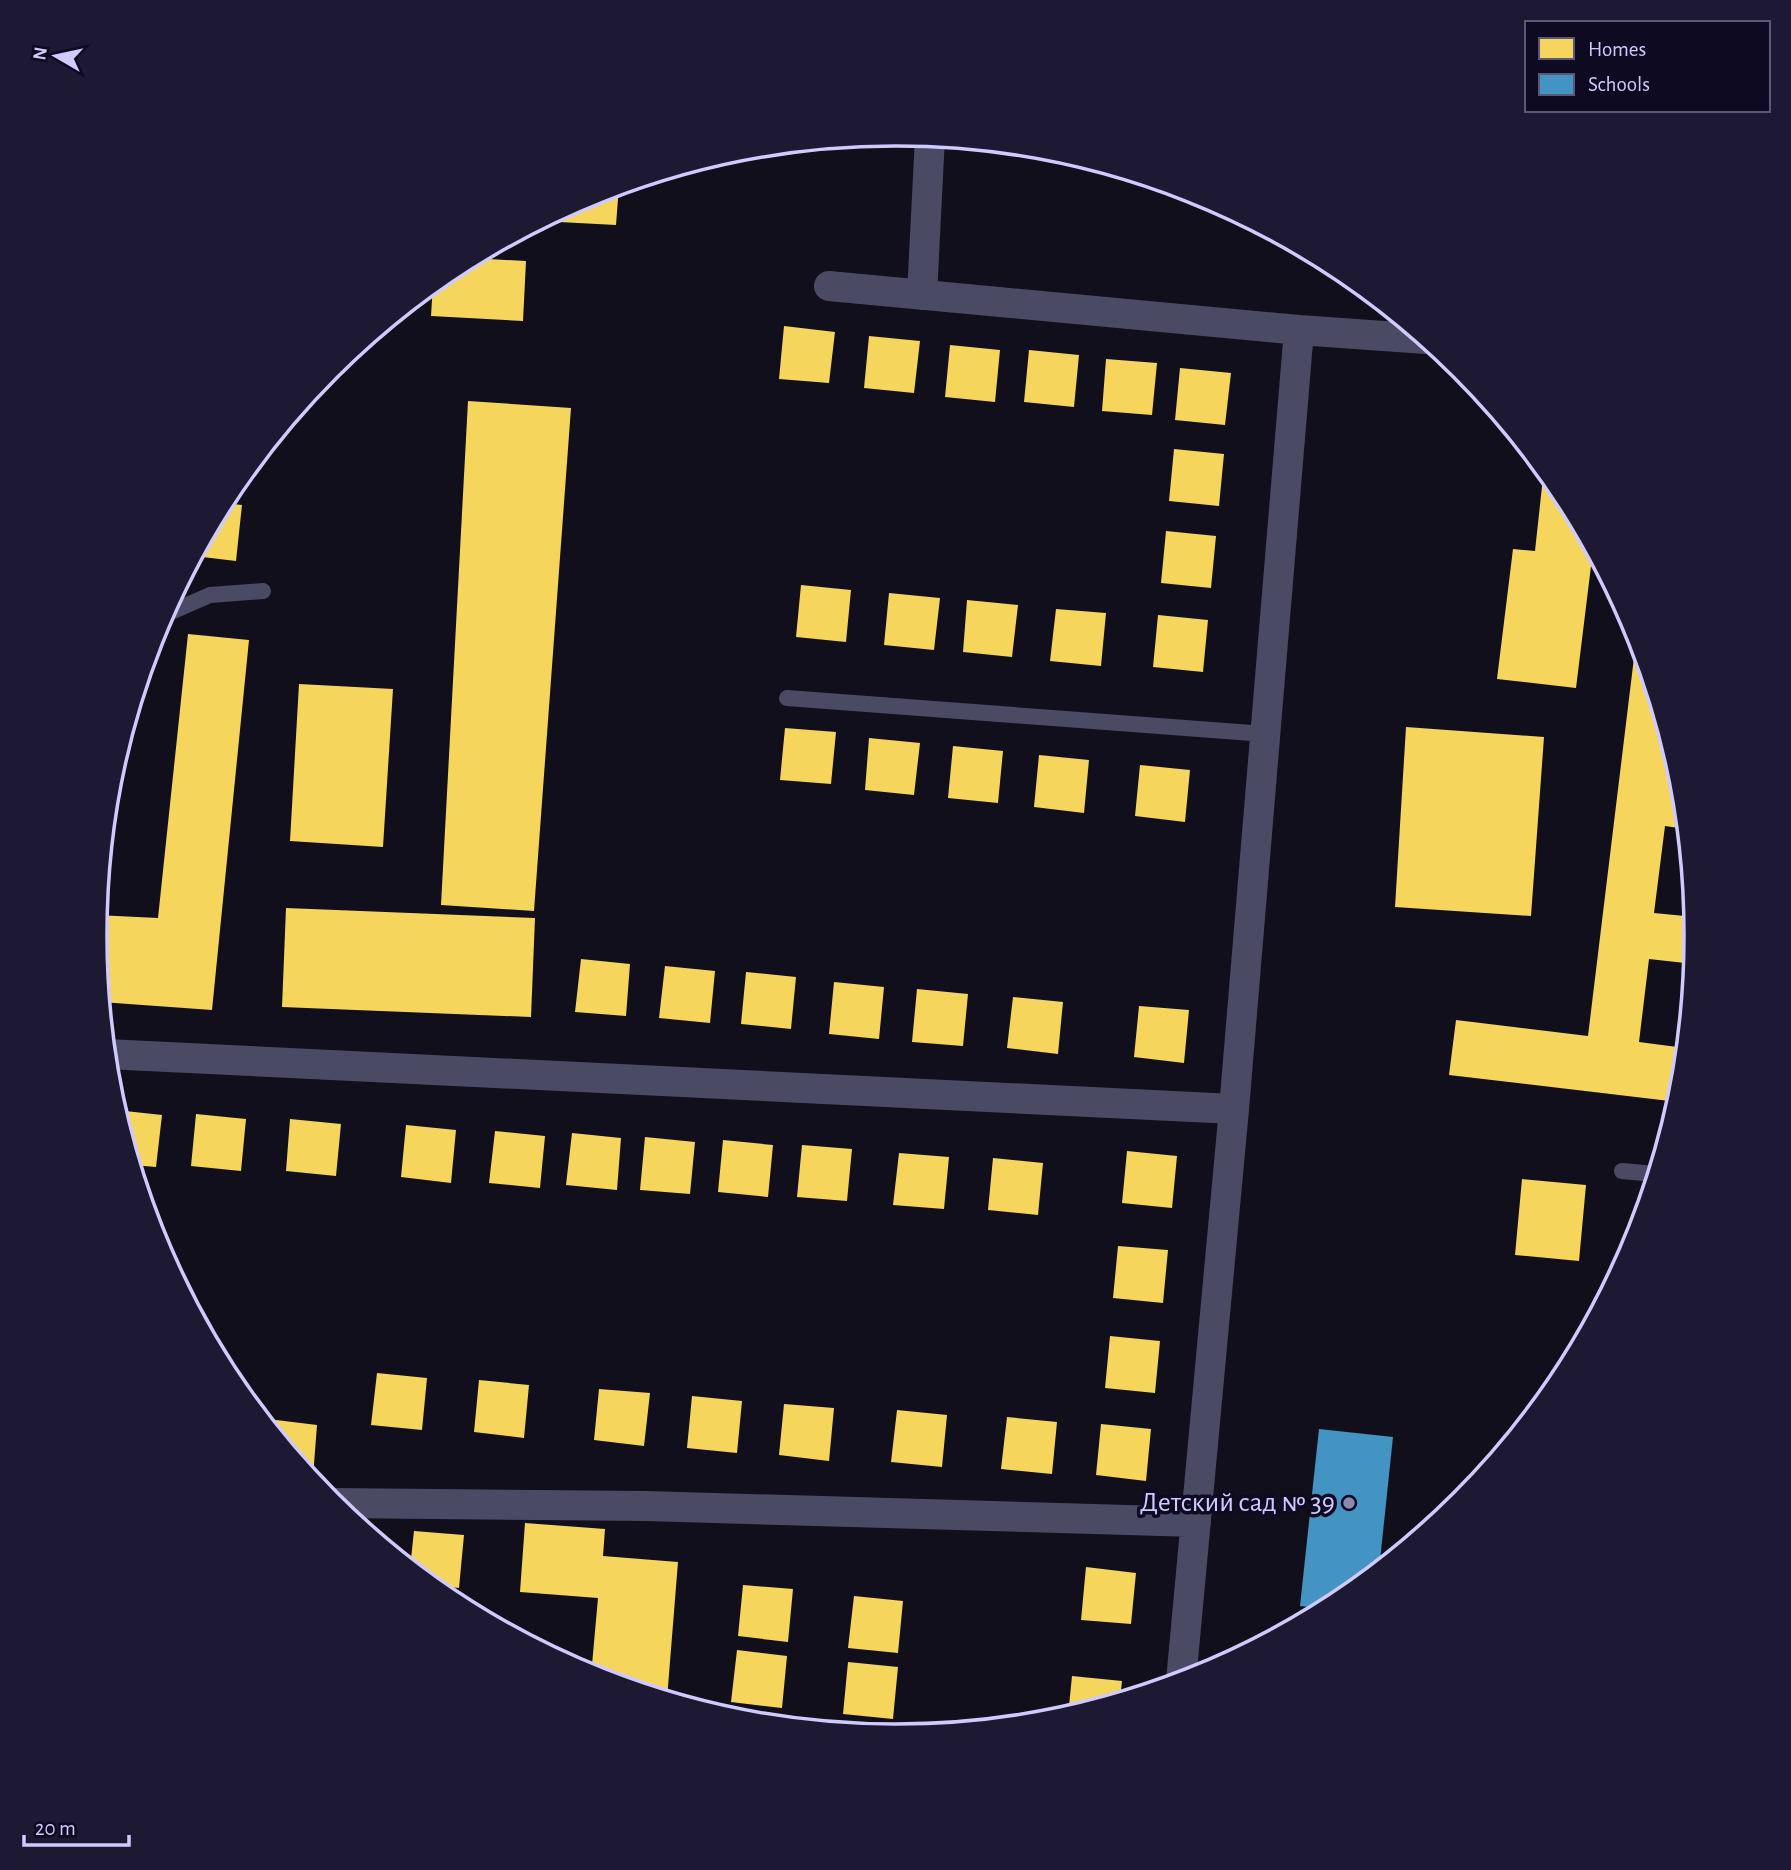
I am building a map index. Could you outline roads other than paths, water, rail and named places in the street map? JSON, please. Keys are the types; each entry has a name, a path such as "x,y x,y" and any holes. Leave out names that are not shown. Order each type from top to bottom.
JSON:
{"street":[{"path":"922,295 929,147"},
{"path":"829,286 1411,338"},
{"path":"1182,1670 1234,1108 1299,330"},
{"path":"116,1054 1234,1108"},
{"path":"349,1503 646,1506 1196,1522"}],"lane":[{"path":"178,609 209,595 263,591"},
{"path":"786,698 1265,733"},
{"path":"1622,1171 1647,1173"}],"place":[{"name":"Детский сад № 39","path":"1349,1503"}]}
